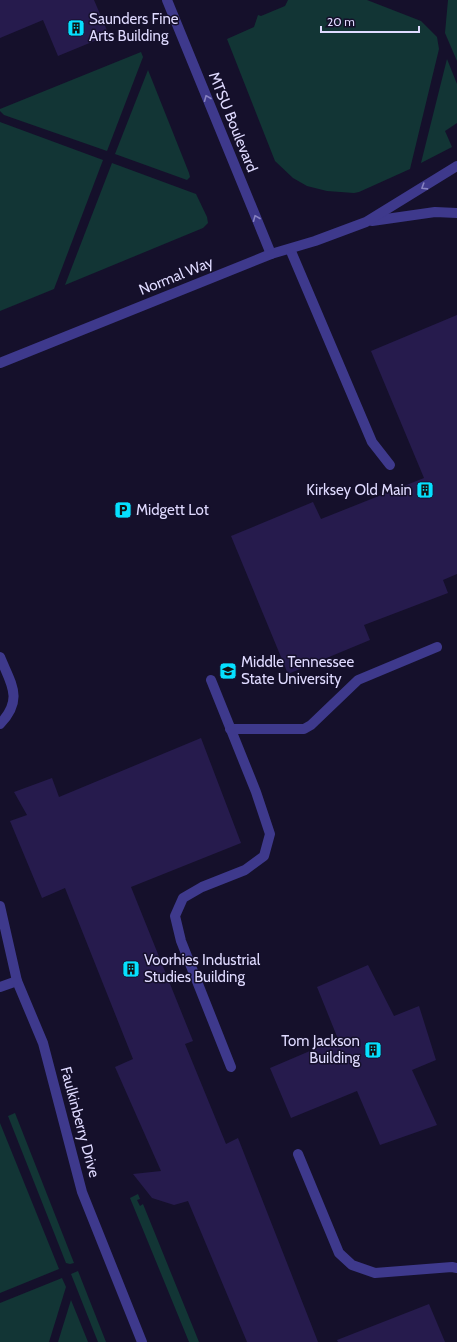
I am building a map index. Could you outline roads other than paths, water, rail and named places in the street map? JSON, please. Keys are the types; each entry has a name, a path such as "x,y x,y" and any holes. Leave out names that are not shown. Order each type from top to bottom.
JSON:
{"street":[{"name":"MTSU Boulevard","path":"167,0 271,254"},
{"name":"Normal Way","path":"366,222 457,166"},
{"name":"Normal Way","path":"0,363 271,254 290,249 366,222 435,212 457,213"},
{"path":"290,249 372,442 390,465"},
{"path":"230,729 304,729 311,725 358,680 437,648"},
{"path":"0,657 15,693 13,705 8,716 0,724"},
{"path":"211,680 256,792 270,834 264,856 245,870 202,887 183,898 175,916 181,941 231,1067"},
{"name":"Faulkinberry Drive","path":"0,906 17,981 44,1043 82,1192 142,1342"},
{"path":"0,987 17,981"},
{"path":"298,1154 339,1253 352,1265 375,1273 452,1267 457,1268"}],"place":[{"name":"Saunders Fine Arts Building","path":"76,28"},
{"name":"Kirksey Old Main","path":"425,490"},
{"name":"Midgett Lot","path":"123,510"},
{"name":"Middle Tennessee State University","path":"228,671"},
{"name":"Voorhies Industrial Studies Building","path":"131,969"},
{"name":"Tom Jackson Building","path":"373,1050"}]}
